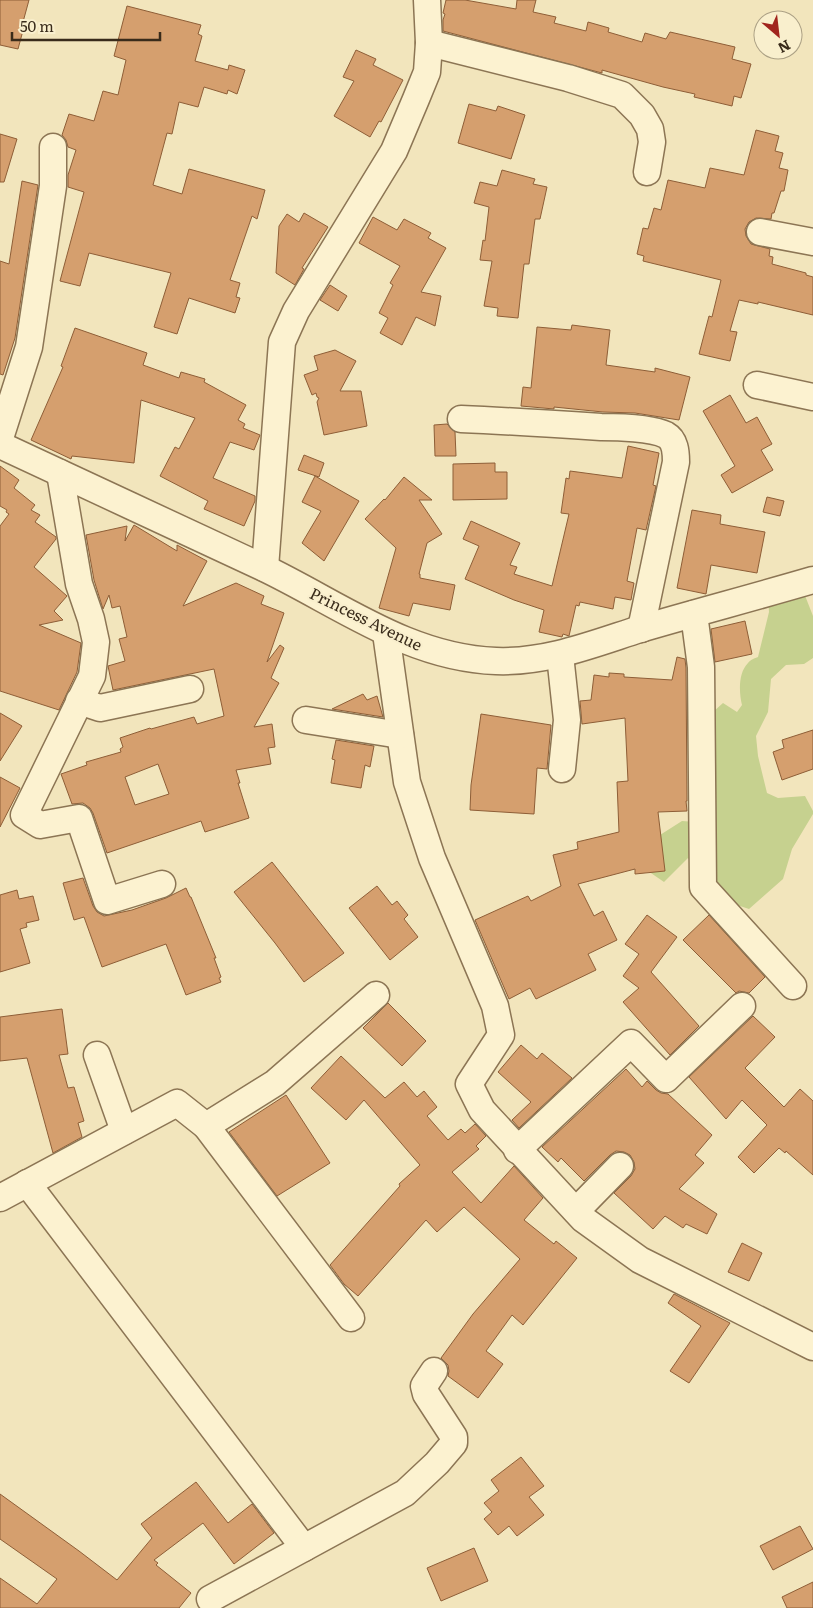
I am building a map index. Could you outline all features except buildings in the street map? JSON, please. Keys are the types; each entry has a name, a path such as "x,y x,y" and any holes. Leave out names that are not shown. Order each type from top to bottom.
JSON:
{"street":[{"path":"265,568 282,342 296,311 394,151 426,72 429,43 427,0"},
{"path":"429,43 568,78 622,95 642,115 650,129 652,142 647,172"},
{"path":"0,438 28,347 53,186 53,147"},
{"path":"760,232 813,242"},
{"path":"757,385 813,397"},
{"path":"461,419 628,428 657,432 666,435 671,440 676,451 676,462 641,629"},
{"name":"Princess Avenue","path":"0,445 265,568 386,633 436,652 457,657 497,661 560,655 641,629 813,580"},
{"path":"60,473 79,584 91,619 96,642 92,676 24,814 40,825 79,818 107,901 162,884"},
{"path":"694,614 701,667 703,887 793,986"},
{"path":"386,633 407,782 432,858 495,1006 501,1036 468,1084 482,1110 584,1219 640,1260 813,1347"},
{"path":"560,655 567,720 562,769"},
{"path":"79,701 100,708 190,689"},
{"path":"306,720 400,735"},
{"path":"206,1126 276,1083 376,995"},
{"path":"518,1150 631,1043 666,1079 742,1006"},
{"path":"97,1055 124,1131"},
{"path":"0,1198 177,1102 206,1126 351,1318"},
{"path":"576,1211 620,1166"},
{"path":"27,1183 304,1548"},
{"path":"210,1599 405,1493 437,1463 454,1442 454,1437 426,1394 424,1386 434,1371"}],"green space":[{"path":"804,593 813,616 813,658 804,664 786,665 771,679 768,712 756,736 758,756 767,793 778,798 805,796 813,811 792,849 783,879 749,909 728,902 688,858 664,882 648,871 660,835 682,821 696,822 713,712 723,703 737,712 742,705 740,689 742,672 749,662 758,657 769,612 768,596"}]}
